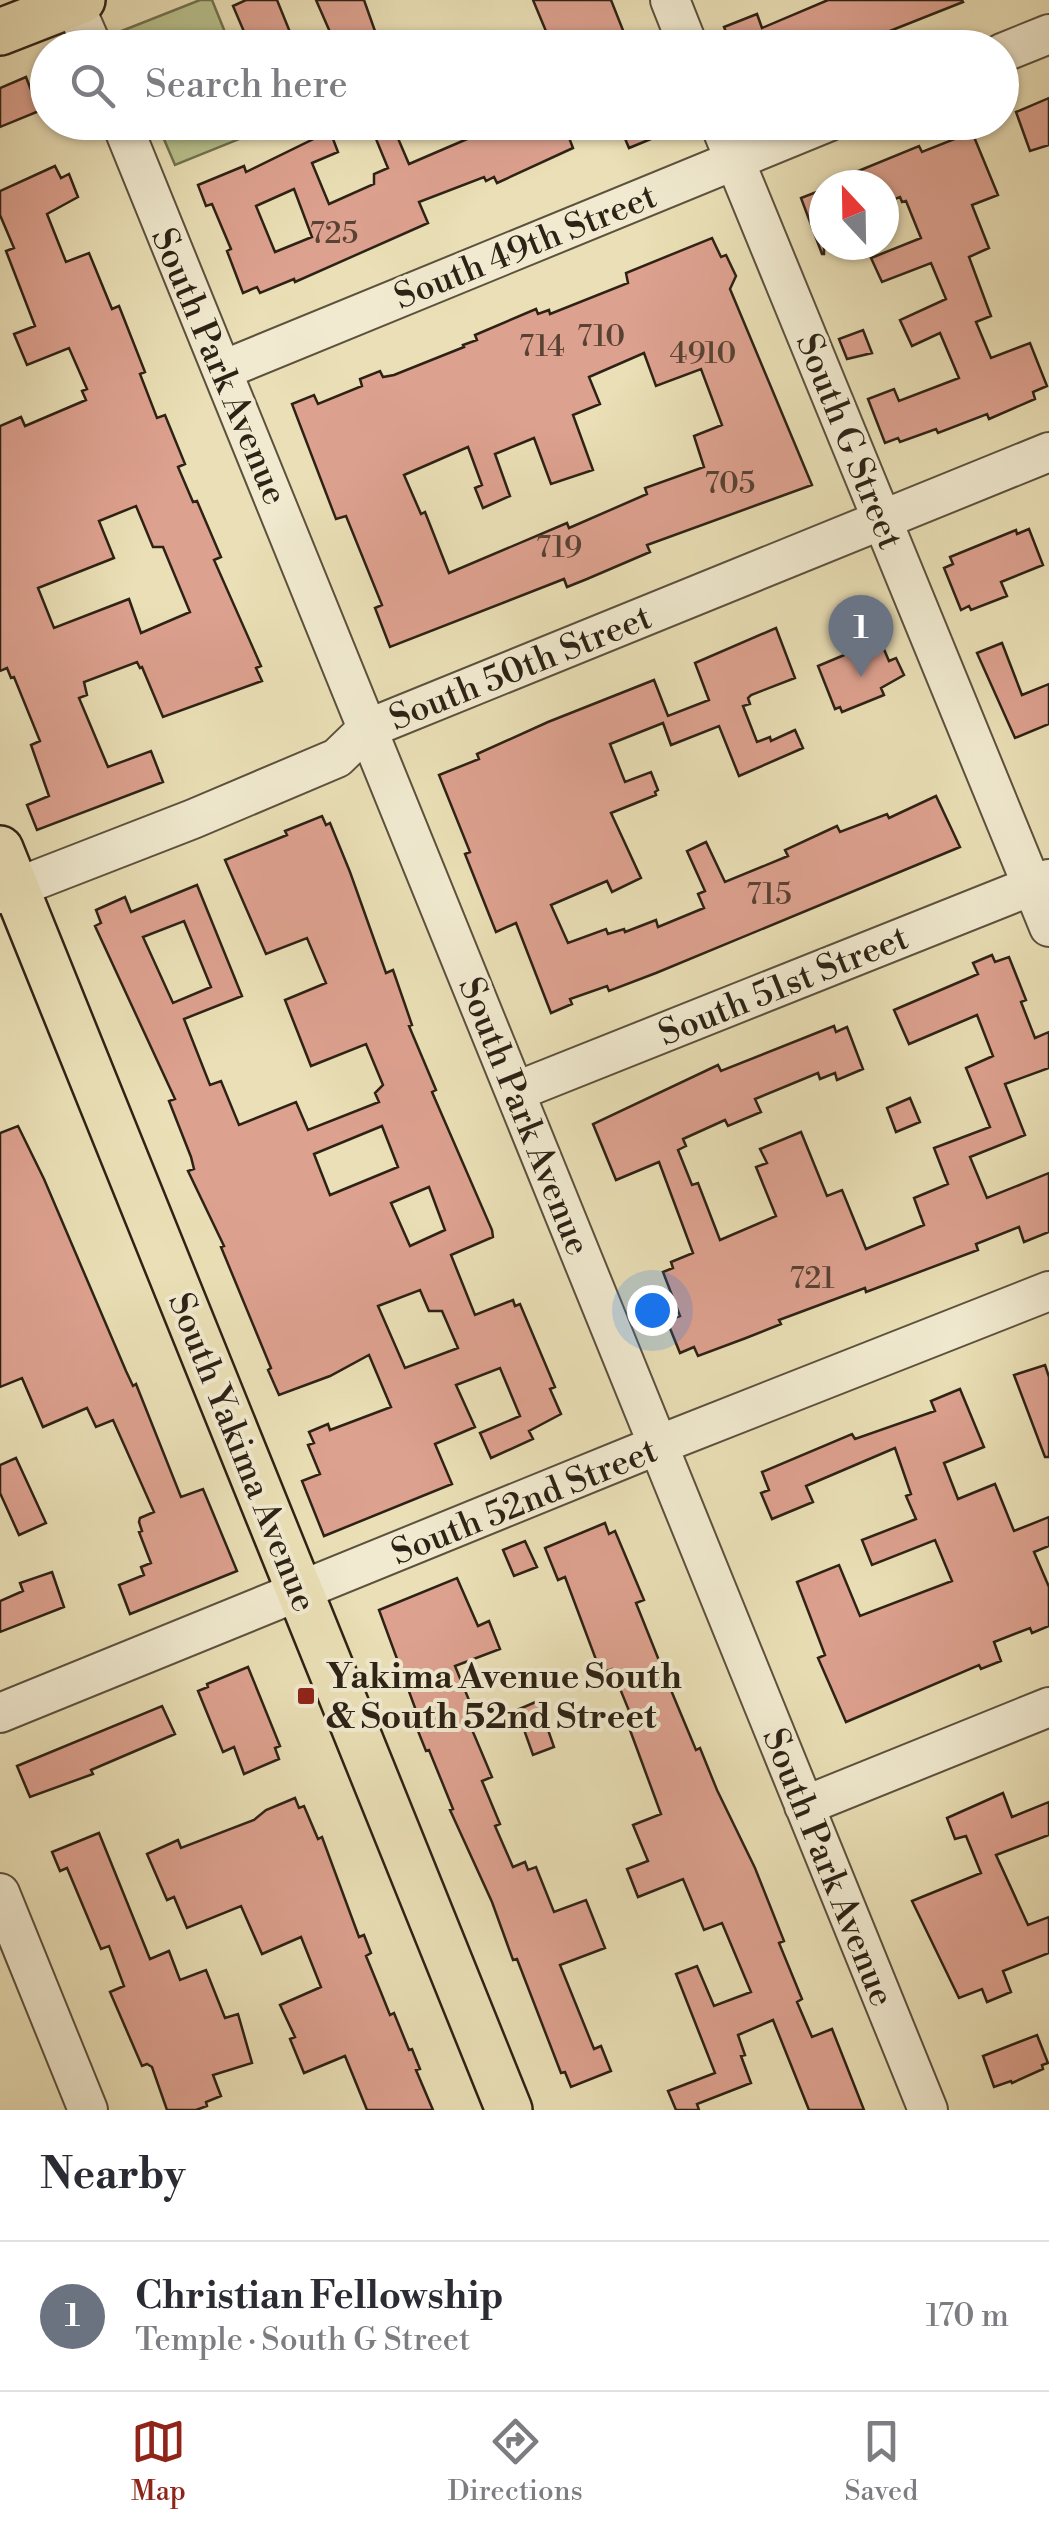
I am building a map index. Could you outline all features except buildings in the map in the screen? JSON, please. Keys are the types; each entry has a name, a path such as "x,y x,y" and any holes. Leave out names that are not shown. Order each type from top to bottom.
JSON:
{"main road":[{"path":"0,32 76,1"},
{"name":"South Yakima Avenue","path":"5,877 509,2110"}],"street":[{"path":"670,0 682,30"},
{"path":"76,1 87,30"},
{"path":"1019,46 1049,34"},
{"name":"South Park Avenue","path":"129,140 928,2110"},
{"name":"South G Street","path":"727,140 882,520 1041,882 1049,927"},
{"name":"South 49th Street","path":"222,370 783,140"},
{"name":"South 50th Street","path":"5,877 193,819 337,758 368,729 1049,452"},
{"name":"South 51st Street","path":"517,1091 1041,882"},
{"name":"South 52nd Street","path":"0,1713 1049,1290"},
{"path":"804,1806 1049,1707"},
{"path":"0,1893 88,2110"}],"green space":[{"path":"200,0 212,0 224,30 124,30"},
{"path":"164,140 237,140 175,165"}],"place":[{"name":"Christian Fellowship","path":"861,677"},
{"name":"Yakima Avenue South & South 52nd Street","path":"306,1696"}]}
